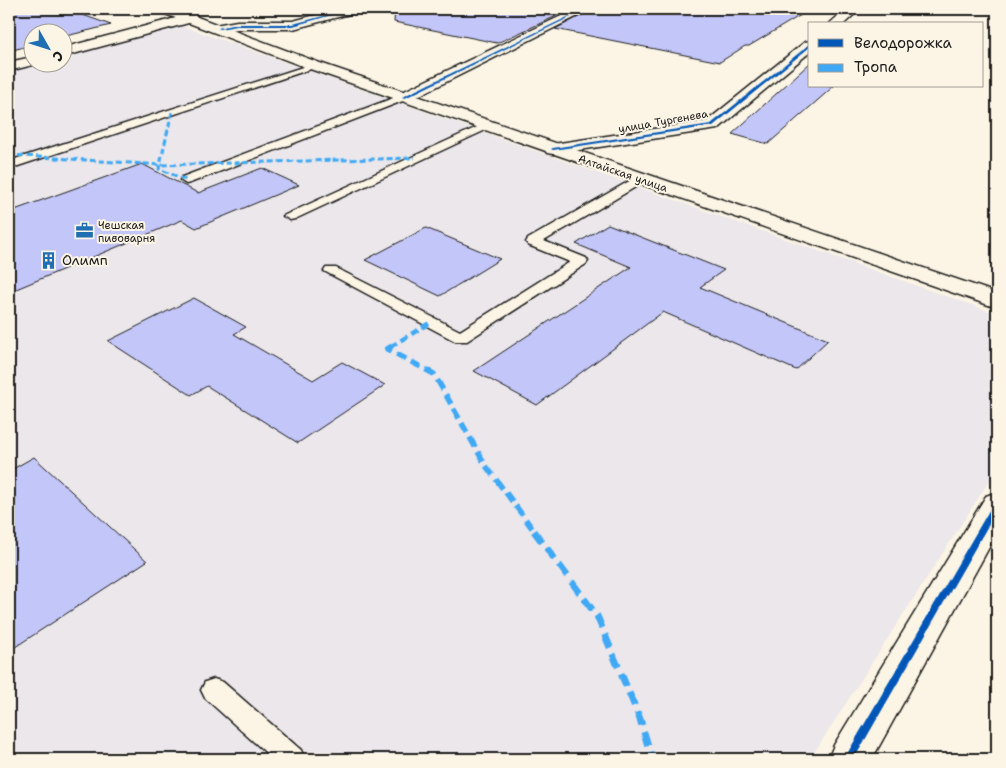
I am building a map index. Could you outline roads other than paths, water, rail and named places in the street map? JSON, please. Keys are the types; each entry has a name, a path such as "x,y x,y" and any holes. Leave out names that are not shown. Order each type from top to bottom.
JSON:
{"street":[{"name":"Алтайская улица","path":"165,9 404,98 997,301"},
{"path":"220,28 237,25 293,25 352,9"},
{"path":"404,98 586,9"},
{"path":"838,22 854,9"},
{"path":"72,50 191,18"},
{"name":"улица Тургенева","path":"553,149 712,125 808,47"},
{"path":"9,67 22,64"},
{"path":"849,759 997,504"}],"lane":[{"path":"9,165 315,66"},
{"path":"186,180 404,98"},
{"path":"290,216 486,126"},
{"path":"331,271 461,338 581,261 533,242 640,179"},
{"path":"214,690 292,759"}],"place":[{"name":"Чешская пивоварня","path":"84,231"},
{"name":"Олимп","path":"48,260"}]}
